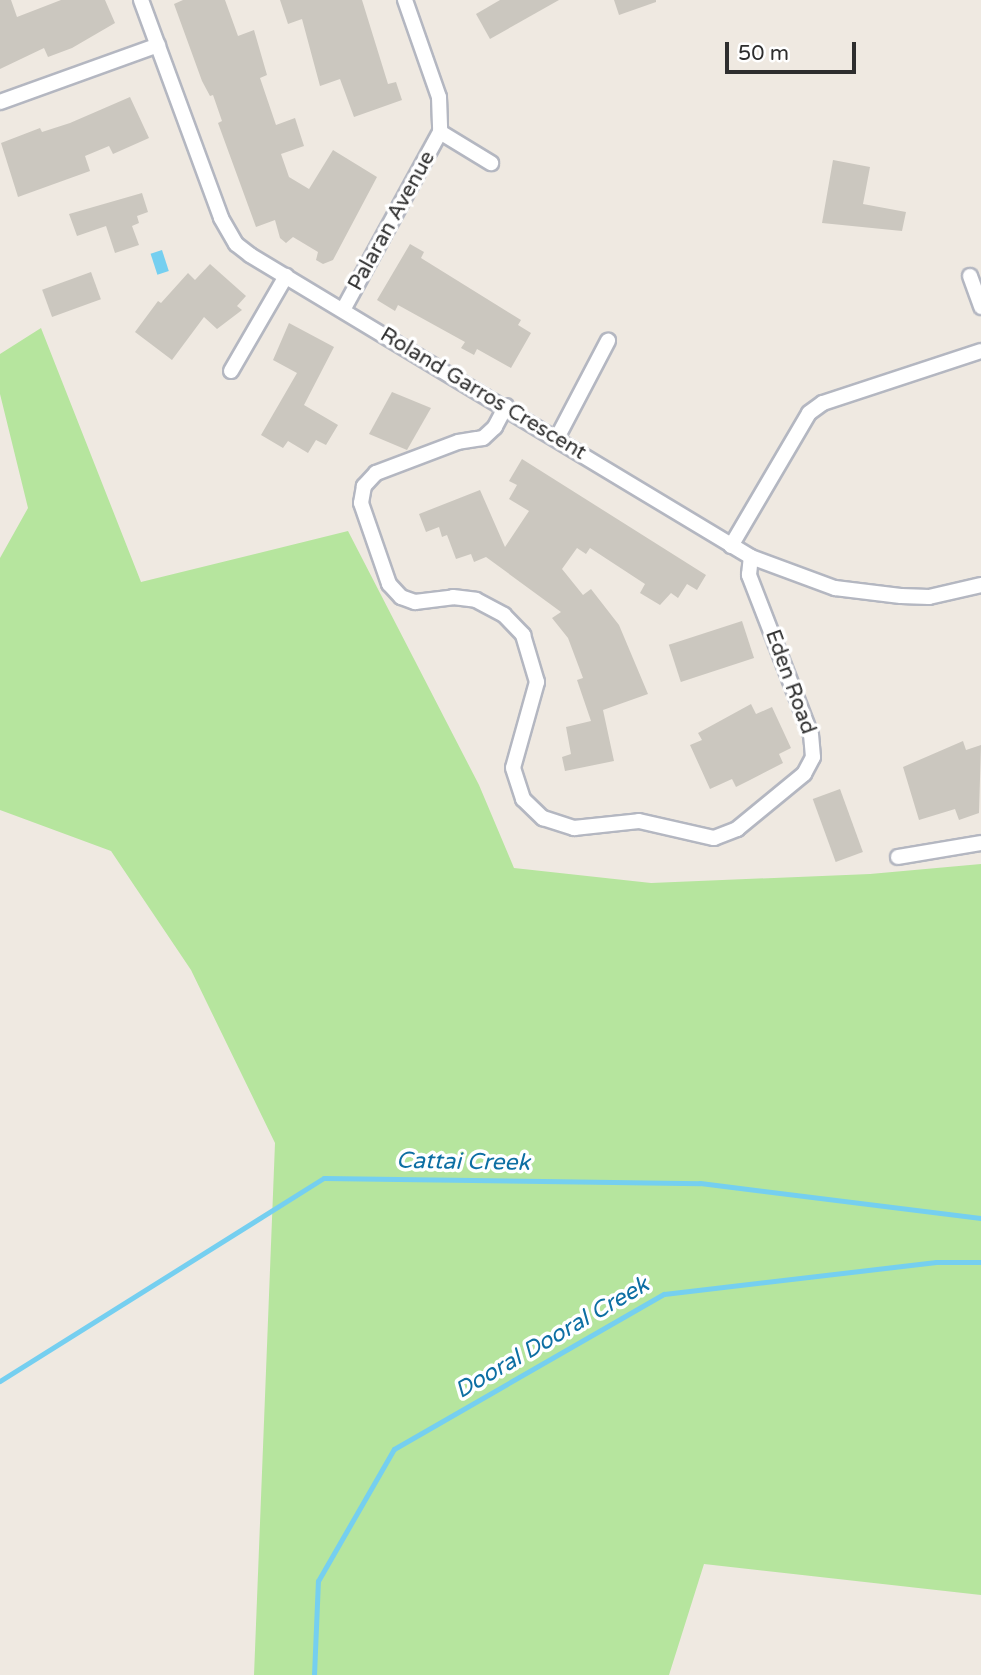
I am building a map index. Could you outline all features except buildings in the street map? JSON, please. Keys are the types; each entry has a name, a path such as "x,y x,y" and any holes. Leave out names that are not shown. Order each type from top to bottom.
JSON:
{"street":[{"name":"Roland Garros Crescent","path":"141,0 227,233 243,250 506,406 751,557 835,588 887,595 929,597 981,585"},
{"path":"405,0 439,97 440,132 491,163"},
{"path":"0,102 158,45"},
{"name":"Palaran Avenue","path":"343,310 440,132"},
{"path":"231,371 286,276"},
{"path":"970,276 981,307"},
{"path":"557,438 608,341"},
{"path":"731,546 809,413 823,403 981,351"},
{"name":"Eden Road","path":"506,406 495,428 483,438 458,442 376,473 364,486 361,503 389,584 401,597 415,602 453,597 476,600 504,615 523,635 537,682 513,768 523,799 543,818 574,828 639,821 714,838 737,829 804,774 813,757 811,735 749,575 751,557"},
{"path":"898,858 981,843"}],"green space":[{"path":"41,328 141,582 348,531 479,785 514,868 651,883 870,874 981,864 981,1595 704,1564 669,1675 254,1675 275,1143 191,970 111,851 0,810 0,558 28,508 0,394 0,354"}],"water":[{"path":"162,250 169,271 157,275 151,254"}],"waterway":[{"name":"Cattai Creek","path":"0,1381 324,1178 700,1183 981,1218"},
{"name":"Dooral Dooral Creek","path":"314,1675 318,1581 394,1449 664,1294 936,1262 981,1262"}]}
